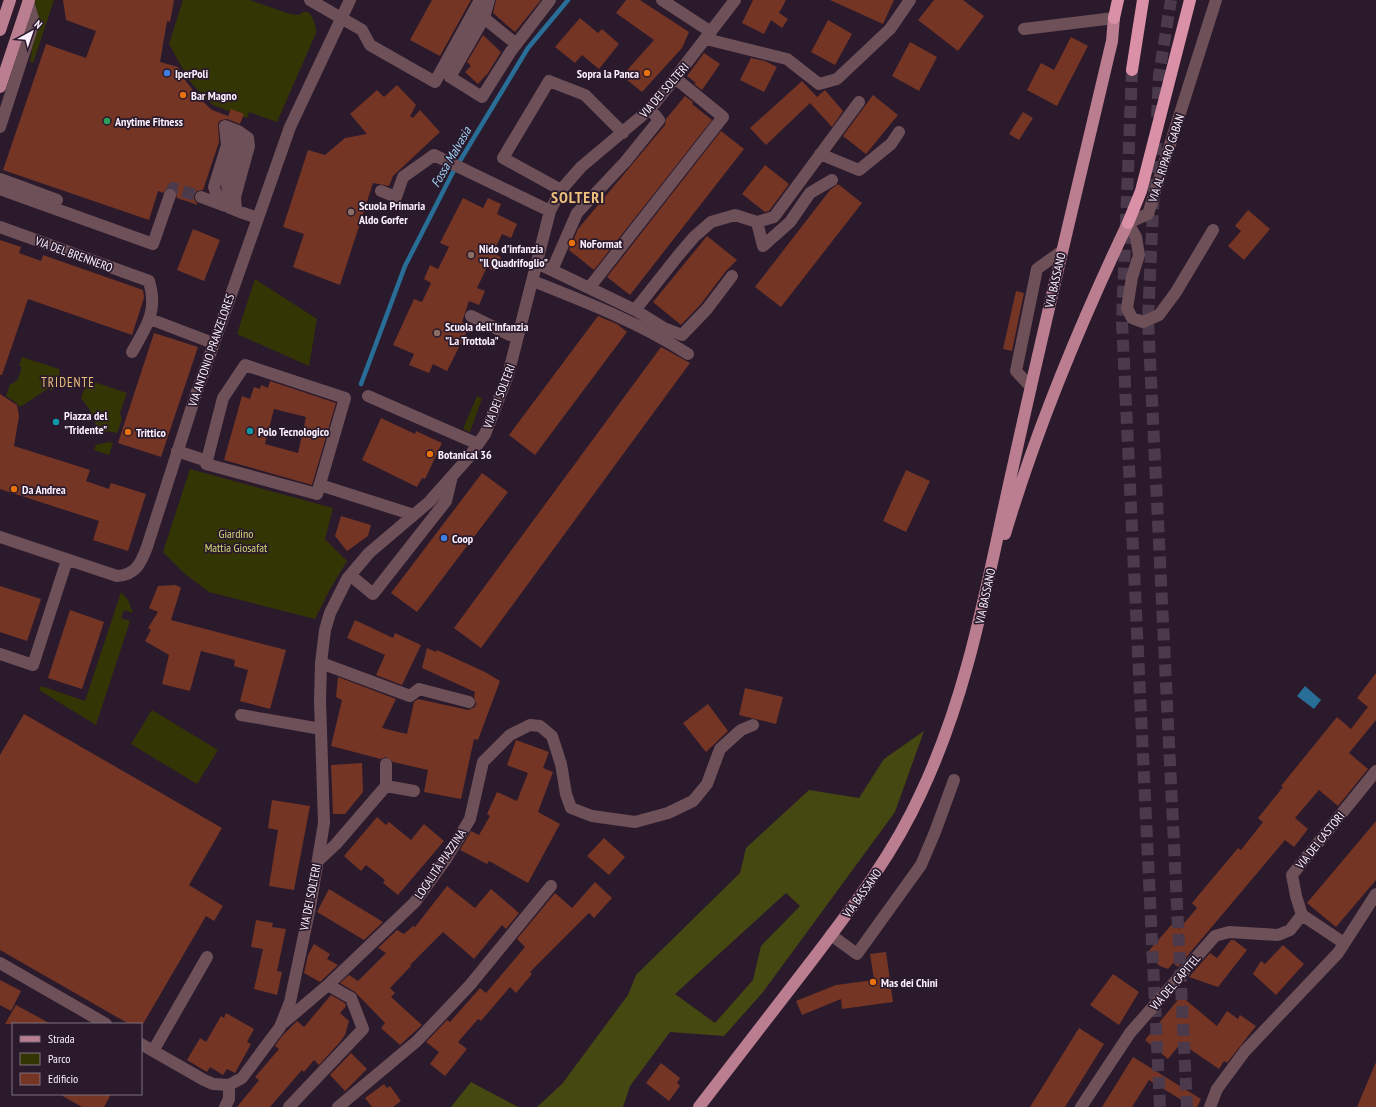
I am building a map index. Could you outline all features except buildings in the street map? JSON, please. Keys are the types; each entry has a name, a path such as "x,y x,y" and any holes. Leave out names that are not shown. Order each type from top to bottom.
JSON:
{"highway":[{"path":"1114,18 1118,0"},
{"path":"1132,70 1143,0"},
{"path":"1128,223 1141,191 1190,0"}],"main road":[{"path":"0,30 10,0"},
{"path":"0,87 29,1"},
{"name":"VIA BASSANO","path":"699,1107 832,935 873,878 906,824 922,793 948,728 981,618 1031,387 1112,41 1114,18"},
{"path":"981,618 1008,525 1046,410 1073,343 1128,223"}],"street":[{"path":"310,0 362,30 370,45 435,82 480,0"},
{"name":"VIA ANTONIO PRANZELORES","path":"0,537 117,576 130,574 138,568 147,547 213,343 290,127 350,0"},
{"path":"490,0 484,18 450,77 482,97 516,44 550,0"},
{"path":"662,0 708,35 787,59 819,84 837,79 890,29 910,0"},
{"name":"VIA DEI SOLTERI","path":"229,1085 242,1078 280,1027 290,1002 324,823 320,701 321,664 325,630 330,614 350,575 369,553 414,515 452,479 478,444 490,422 508,375 550,212 561,190 580,167 650,109 676,78 735,0"},
{"name":"VIA AL RIPARO GABAN","path":"1128,223 1148,214 1216,0"},
{"path":"0,126 34,22 29,1"},
{"path":"484,18 516,44"},
{"path":"1024,29 1114,18"},
{"path":"589,288 723,117 676,78"},
{"path":"561,190 503,158 549,81 584,95 622,133"},
{"path":"635,310 694,237 711,222 735,215 757,222 774,217 859,102"},
{"path":"552,270 578,213 625,162 659,120 650,109"},
{"path":"225,126 238,131 248,138 248,154 235,197 233,209 222,203 215,194 214,187 227,145 225,126"},
{"path":"820,154 859,170 891,144 899,132"},
{"path":"233,137 238,146 227,184 233,209"},
{"path":"381,191 396,196 403,177 434,155 550,212"},
{"path":"0,179 57,200"},
{"path":"757,222 763,246 790,222 810,193 832,180"},
{"path":"0,189 153,244 170,195"},
{"path":"201,197 258,218"},
{"path":"1128,223 1136,237 1139,256 1132,277 1127,308 1132,318 1143,322 1159,315 1176,292 1213,230"},
{"name":"VIA DEL BRENNERO","path":"0,227 149,281 153,302 150,319"},
{"path":"1031,387 1016,371 1036,269 1062,251"},
{"path":"537,263 635,310 664,328 682,335 707,308 732,276"},
{"path":"533,281 607,311 666,340 688,354"},
{"path":"471,316 510,335"},
{"path":"132,352 150,319 213,343"},
{"path":"245,365 345,398 320,485 317,494 206,464 223,398 245,365"},
{"path":"368,396 478,444"},
{"path":"177,451 207,461"},
{"path":"350,575 373,594 446,501 452,479"},
{"path":"320,485 414,515"},
{"path":"0,654 33,664 67,560"},
{"path":"321,664 410,696 419,689 469,702"},
{"path":"241,715 321,729"},
{"name":"LOCALITÀ PIAZZINA","path":"280,1027 328,985 415,902 446,859 470,819 483,762 510,735 530,725 540,726 552,736 561,764 566,794 571,808 592,816 635,822 668,813 693,801 707,784 720,749 741,730 753,725"},
{"path":"318,861 336,844 386,786 386,764"},
{"name":"VIA DEI CASTORI","path":"1302,915 1296,896 1292,875 1376,771"},
{"path":"832,935 857,954 921,865 954,780"},
{"path":"386,786 414,791"},
{"path":"338,1107 417,1041 470,985 551,886"},
{"path":"1210,1107 1217,1089 1245,1052 1338,953 1376,894"},
{"path":"1302,915 1344,943"},
{"name":"VIA DEL CAPITEL","path":"1082,1107 1130,1033 1215,936 1229,932 1278,935 1290,930 1302,915"},
{"path":"153,1051 207,957"},
{"path":"0,963 104,1023"},
{"path":"289,1107 362,1029 352,998 328,985"},
{"path":"142,1045 204,1080 213,1084 229,1085 229,1099 225,1107"}],"green space":[{"path":"35,0 54,0 33,63 30,62 34,36"},
{"path":"183,0 250,0 290,14 299,15 303,12 308,12 310,14 316,27 316,33 277,122 249,112 247,118 213,105 189,80 169,44"},
{"path":"255,279 317,319 309,366 237,334"},
{"path":"22,357 59,369 59,378 57,384 51,391 49,388 20,407 6,396 10,384 14,383 18,379 22,367 19,366"},
{"path":"88,380 127,393 120,413 122,419 117,433 108,431 99,434 90,410 81,398"},
{"path":"477,396 482,398 470,432 463,429"},
{"path":"109,442 113,443 109,455 94,450 96,445"},
{"name":"Giardino Mattia Giosafat","path":"190,469 333,508 325,539 347,561 329,591 315,619 209,592 185,574 163,552"},
{"path":"121,592 128,600 133,613 124,610 121,618 130,621 96,725 39,690 41,686 85,701"},
{"path":"152,710 218,750 197,784 131,744"}],"shaded area":[{"path":"924,731 895,812 763,992 724,1036 670,1032 630,1086 623,1107 537,1107 562,1084 628,995 636,975 740,873 746,848 809,790 859,798 884,759","holes":["786,893 800,906 761,946 753,980 715,1023 675,994"]},
{"path":"471,1082 518,1107 451,1107"}],"water":[{"path":"1305,686 1321,700 1314,709 1297,696"}],"waterway":[{"name":"Fossa Malvasia","path":"361,384 405,266 452,174 528,48 568,0"}],"tunnel":[{"path":"1157,117 1159,75 1171,0"},
{"path":"1132,70 1122,322 1160,1107"},
{"path":"1156,143 1148,320 1187,1107"},
{"path":"170,195 173,188 201,197"}],"place":[{"name":"IperPoli","path":"167,73"},
{"name":"Sopra la Panca","path":"647,73"},
{"name":"Bar Magno","path":"183,95"},
{"name":"Anytime Fitness","path":"107,121"},
{"name":"Scuola Primaria Aldo Gorfer","path":"351,212"},
{"name":"NoFormat","path":"572,243"},
{"name":"Nido d'infanzia \"Il Quadrifoglio\"","path":"471,255"},
{"name":"Scuola dell'Infanzia \"La Trottola\"","path":"437,333"},
{"name":"Piazza del \"Tridente\"","path":"56,422"},
{"name":"Polo Tecnologico","path":"250,431"},
{"name":"Trittico","path":"128,432"},
{"name":"Botanical 36","path":"430,454"},
{"name":"Da Andrea","path":"14,489"},
{"name":"Coop","path":"444,538"},
{"name":"Mas dei Chini","path":"873,982"}],"district":[{"name":"SOLTERI","path":"578,197"},
{"name":"TRIDENTE","path":"68,382"}]}
